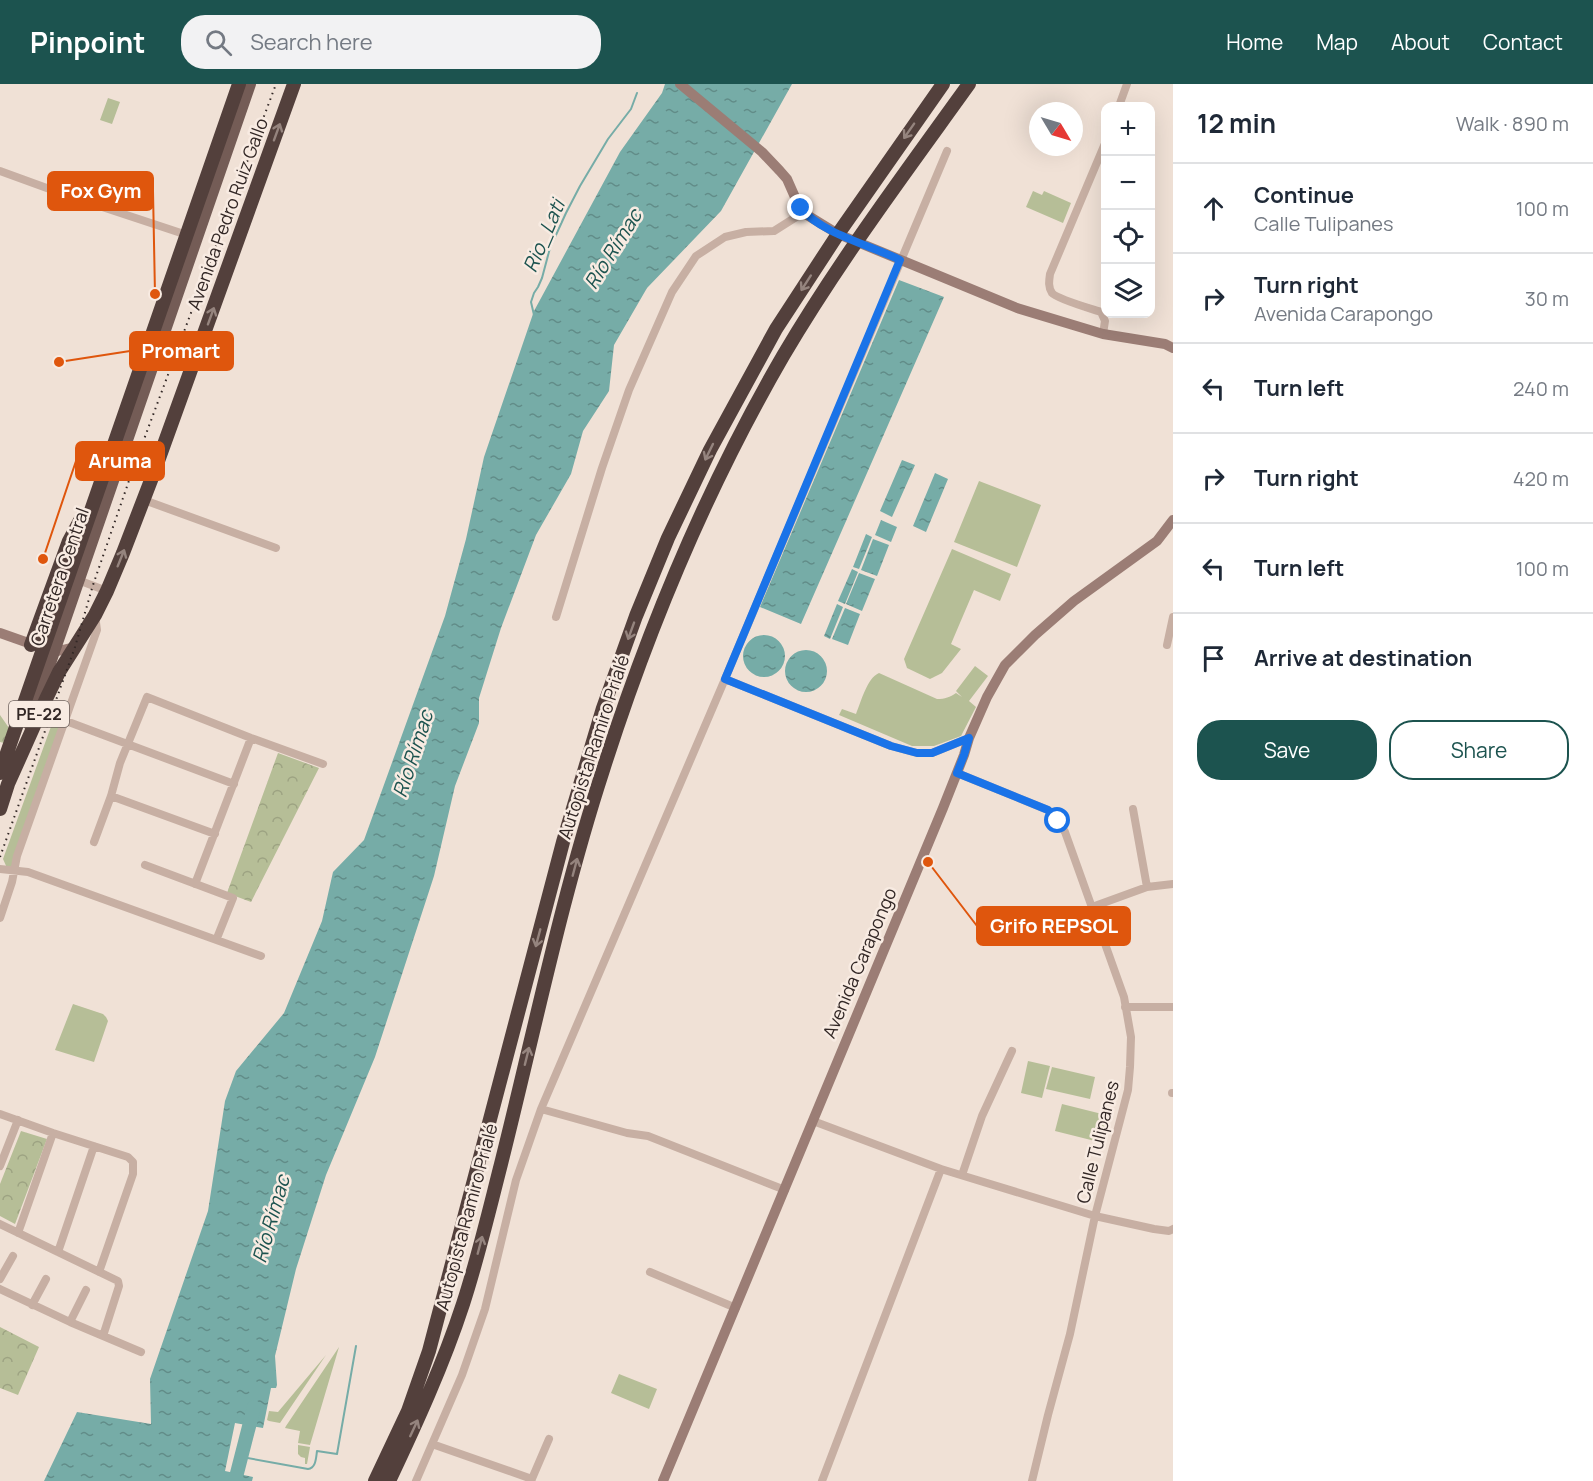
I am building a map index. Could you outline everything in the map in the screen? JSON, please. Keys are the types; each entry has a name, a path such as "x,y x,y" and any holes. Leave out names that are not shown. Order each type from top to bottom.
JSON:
{"highway":[{"name":"Carretera Central","path":"0,809 4,779 42,648 239,84"},
{"name":"Avenida Pedro Ruiz Gallo","path":"4,779 59,672 95,615 107,591 144,500 294,84"},
{"name":"Autopista Ramiro Prialé","path":"375,1481 408,1411 429,1351 563,842 603,708 636,616 668,538 710,450 776,329 838,234 943,84"},
{"name":"Autopista Ramiro Prialé","path":"388,1481 416,1423 463,1306 579,851 632,682 682,555 732,451 783,357 856,241 969,84"}],"main road":[{"name":"Carretera Central","path":"42,648 78,580 250,84"}],"street":[{"path":"680,84 762,152 784,176 798,204 811,219 838,234 1017,308 1102,334 1170,344"},
{"path":"1120,102 1127,84"},
{"path":"416,1481 462,1374 485,1309 516,1180 541,1109 947,151"},
{"path":"1101,153 1050,274 1049,282 1056,296 1101,312 1105,321 1102,334"},
{"path":"0,171 187,235"},
{"path":"556,617 602,468 629,390 672,292 696,256 725,237 746,232 774,231 804,212"},
{"path":"144,500 276,548"},
{"name":"Avenida Carapongo","path":"663,1481 987,697 1005,665 1035,635 1074,601 1156,541 1172,523"},
{"path":"78,580 107,591"},
{"path":"0,918 24,836 97,630 95,615"},
{"path":"1167,645 1173,616"},
{"path":"0,633 42,648 75,647"},
{"path":"725,679 891,746 917,753 932,753 969,738"},
{"path":"94,842 120,763 147,697 323,764"},
{"path":"66,721 234,784"},
{"path":"195,884 251,738"},
{"name":"Calle Tulipanes","path":"957,773 1048,810 1058,821 1065,832 1124,998 1131,1037 1128,1090 1095,1216 1070,1334 1032,1481"},
{"path":"111,796 214,834"},
{"path":"1133,808 1147,887"},
{"path":"145,865 233,898 217,939"},
{"path":"0,869 28,872 261,956"},
{"path":"1092,907 1147,887 1173,884"},
{"path":"1125,1007 1173,1007"},
{"path":"962,1175 986,1107 1012,1051"},
{"path":"541,1109 627,1133 648,1136 785,1190"},
{"path":"0,1114 128,1157 133,1162 133,1174 99,1272"},
{"path":"0,1166 18,1120"},
{"path":"813,1121 941,1168 1095,1216 1154,1229 1173,1230"},
{"path":"18,1233 53,1133"},
{"path":"58,1252 94,1146"},
{"path":"822,1481 941,1168"},
{"path":"0,1224 118,1281 119,1286 103,1336"},
{"path":"0,1280 13,1256"},
{"path":"650,1272 736,1308"},
{"path":"32,1305 46,1279"},
{"path":"0,1289 141,1352"},
{"path":"70,1322 86,1290"},
{"path":"432,1444 532,1480 549,1439"}],"green space":[{"path":"108,98 120,102 112,124 100,120"},
{"path":"1033,191 1042,195 1044,191 1071,203 1063,223 1026,207"},
{"path":"979,481 1041,505 1017,567 954,542"},
{"path":"952,549 1011,574 1000,601 974,590 951,644 961,649 942,673 930,679 907,668 904,659"},
{"path":"975,666 988,676 969,701 976,707 961,736 934,746 912,746 839,715 842,709 856,714 868,685 879,673 940,699 956,693 962,697 956,691"},
{"path":"0,715 9,728 4,743 0,742"},
{"path":"53,721 61,723 12,867 7,868 3,859"},
{"path":"278,753 319,768 251,902 227,893"},
{"path":"73,1004 103,1014 108,1021 94,1062 55,1050"},
{"path":"1028,1061 1050,1066 1042,1098 1021,1093"},
{"path":"1052,1067 1095,1077 1090,1099 1046,1089"},
{"path":"1062,1104 1110,1116 1103,1143 1055,1131"},
{"path":"21,1131 47,1139 15,1224 0,1216 0,1184"},
{"path":"0,1327 39,1347 18,1395 0,1388"},
{"path":"339,1347 310,1445 298,1443 300,1431 285,1428"},
{"path":"326,1355 280,1423 267,1420 269,1411 278,1412"},
{"path":"619,1374 657,1389 649,1409 611,1393"},
{"path":"298,1445 310,1447 307,1464 305,1464 305,1458 298,1454"}],"water":[{"path":"665,84 792,84 721,211 647,288 614,345 609,391 583,431 571,474 536,535 501,628 479,698 479,723 455,786 434,876 375,1057 326,1175 296,1269 275,1356 277,1385 276,1388 271,1388 263,1428 235,1423 225,1471 253,1477 252,1481 44,1481 77,1412 151,1424 150,1379 208,1211 225,1101 236,1071 284,1013 322,921 333,872 364,840 445,616 466,539 484,457 534,311 620,152 662,93"},
{"path":"899,280 944,297 801,624 760,607"},
{"path":"902,460 915,465 892,517 880,511"},
{"path":"935,473 948,479 926,532 913,526"},
{"path":"881,520 897,527 891,542 875,535"},
{"path":"866,534 872,537 859,569 853,567"},
{"path":"873,539 889,545 877,576 861,570"},
{"path":"852,569 858,572 845,604 838,601"},
{"path":"859,573 875,579 862,611 846,604"},
{"path":"837,604 843,607 830,639 824,636"},
{"path":"845,608 860,614 848,645 832,639"},
{"path":"764,635 779,641 785,656 779,671 764,677 749,671 743,656 749,641"},
{"path":"806,650 821,656 827,671 821,686 806,692 791,686 785,671 791,656"}],"waterway":[{"name":"Rio_Lati","path":"534,315 531,302 542,278 550,248 566,213 608,139 631,109 637,93"},
{"path":"242,1457 308,1469 314,1465 317,1451 337,1454 356,1346"},
{"name":"Río Rímac","path":"235,1481 254,1407"}],"railway":[{"path":"0,857 75,647 93,585 133,469 276,84"}],"place":[{"name":"Fox Gym","path":"155,294"},
{"name":"Promart","path":"59,362"},
{"name":"Aruma","path":"43,559"},
{"name":"Grifo REPSOL","path":"928,862"}],"route":[{"path":"801,208 811,219 838,234 900,260 725,679 891,746 917,753 932,753 969,738 957,773 1048,810 1058,821"}]}
